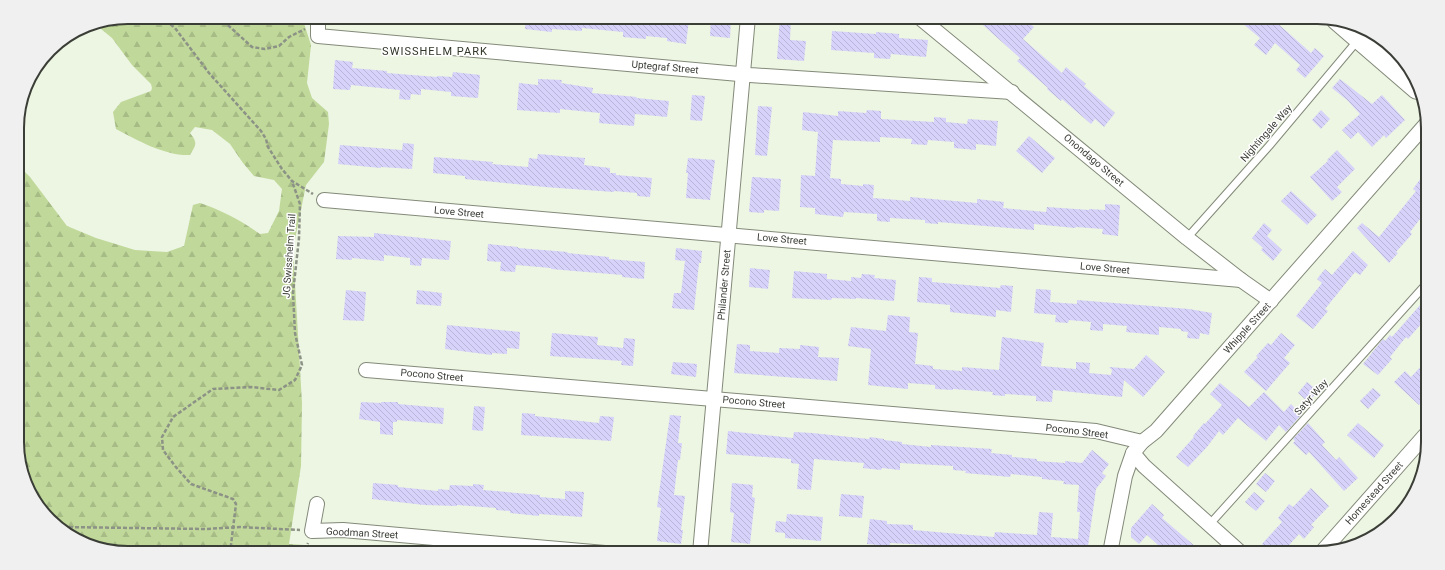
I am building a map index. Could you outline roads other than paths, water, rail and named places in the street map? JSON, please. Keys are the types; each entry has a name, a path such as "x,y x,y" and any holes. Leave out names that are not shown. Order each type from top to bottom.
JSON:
{"main road":[{"path":"1347,29 1411,84"}],"street":[{"name":"Philander Street","path":"701,546 747,24"},
{"name":"Onondago Street","path":"928,24 1012,92 1187,238 1271,301"},
{"name":"Uptegraf Street","path":"318,27 743,74 1012,92"},
{"name":"Whipple Street","path":"1137,448 1156,430 1421,130"},
{"name":"Love Street","path":"324,200 1241,280"},
{"name":"Pocono Street","path":"366,370 1096,431 1137,448"},
{"name":"Homestead Street","path":"1328,545 1421,440"},
{"path":"1137,448 1144,466 1233,546"},
{"path":"1111,546 1125,476 1137,448"},
{"name":"Goodman Street","path":"317,504 312,531 350,531 524,546"}],"lane":[{"name":"Nightingale Way","path":"1187,238 1268,146 1358,39"},
{"name":"Satyr Way","path":"1210,525 1421,290"}],"district":[{"name":"SWISSHELM PARK","path":"435,51"}]}
